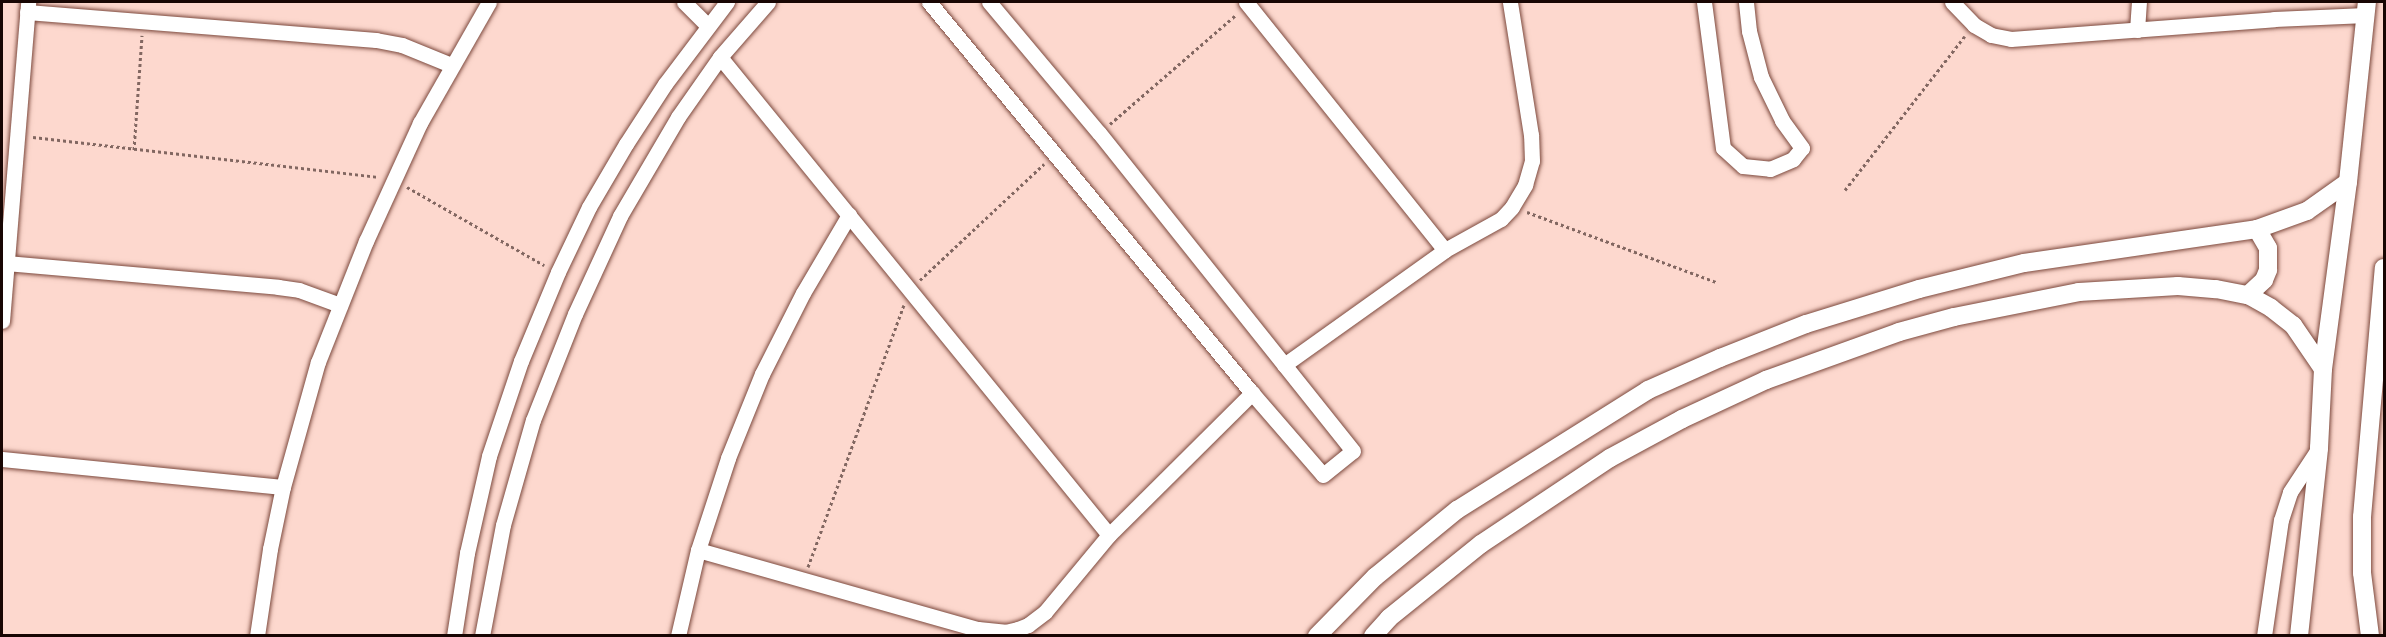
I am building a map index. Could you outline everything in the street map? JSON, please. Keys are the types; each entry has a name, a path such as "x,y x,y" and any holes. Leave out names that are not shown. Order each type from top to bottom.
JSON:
{"street":[{"path":"257,636 270,549 283,487 318,362 393,179 451,65 489,2"},
{"path":"684,2 707,26"},
{"path":"454,636 467,553 489,456 521,361 558,272 590,207 626,144 665,84 727,2"},
{"path":"456,618 483,629 503,525 532,420 575,314 620,216 678,117 720,57 768,2"},
{"path":"928,2 1252,393 1323,475 1353,451 1099,133 989,2"},
{"path":"1284,365 1445,250 1487,227 1512,207 1526,185 1532,161 1531,135 1510,2"},
{"path":"1704,2 1723,148 1732,158 1756,169 1782,166 1802,148 1782,120 1761,77 1749,30 1746,2"},
{"path":"1952,2 1974,25 1991,35 2011,39 2308,17 2366,8 2348,182 2323,369 2319,448 2299,636"},
{"path":"2137,30 2139,2"},
{"path":"1247,3 1445,250"},
{"path":"2,321 28,7 143,21 376,40 402,45 451,65"},
{"path":"720,57 1109,535"},
{"path":"1317,636 1375,577 1457,510 1648,390 1720,358 1806,324 1918,289 2024,263 2257,229 2307,211 2348,182"},
{"path":"678,636 698,550 728,458 762,374 802,293 849,215"},
{"path":"2248,295 2264,280 2268,270 2268,248 2257,229"},
{"path":"6,263 278,286 299,290 340,305"},
{"path":"2370,636 2362,573 2362,517 2385,268"},
{"path":"1373,636 1389,618 1432,582 1544,499 1610,458 1682,419 1786,373 1888,336 1943,320 2079,292 2178,285 2216,289 2248,295 2271,308 2293,325 2323,369"},
{"path":"698,550 978,629 1005,632 1018,629 1037,619 1109,535 1252,393"},
{"path":"2264,636 2281,520 2290,492 2319,448"},
{"path":"2,459 283,487"}],"path":[{"path":"1099,133 1247,3"},
{"path":"134,150 143,21"},
{"path":"1845,190 1974,25"},
{"path":"17,135 393,179 558,272"},
{"path":"803,580 910,290 1054,154"},
{"path":"1512,207 1716,282"}]}
